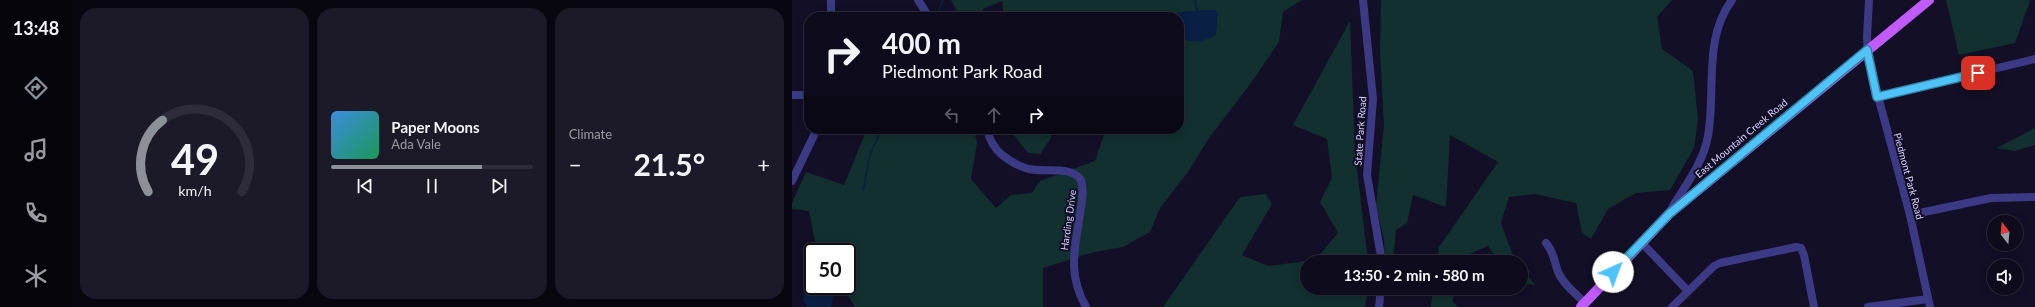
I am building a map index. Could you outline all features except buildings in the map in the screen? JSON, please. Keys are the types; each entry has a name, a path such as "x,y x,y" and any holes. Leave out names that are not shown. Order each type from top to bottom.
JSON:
{"main road":[{"name":"East Mountain Creek Road","path":"1583,305 1669,214 1928,0"}],"street":[{"path":"831,0 831,12"},
{"path":"918,0 926,12"},
{"name":"State Park Road","path":"1363,0 1373,100 1367,175 1381,255"},
{"path":"1669,214 1697,166 1705,146 1710,121 1716,36 1722,15 1732,0"},
{"name":"Piedmont Park Road","path":"1868,0 1867,50 1877,97 1910,215 1929,303"},
{"path":"1877,97 2035,59"},
{"path":"792,95 804,95"},
{"path":"792,181 815,134"},
{"name":"Harding Drive","path":"988,134 996,148 1016,164 1038,171 1071,172 1081,180 1083,193 1073,250 1073,265 1077,285 1086,307"},
{"path":"1910,215 1991,198 2035,197"},
{"path":"1641,242 1688,291"},
{"path":"1546,243 1553,251 1558,272 1564,282 1583,305"},
{"path":"1672,307 1714,266 1720,263 1799,247 1804,255 1814,307"},
{"path":"1379,307 1380,295"},
{"path":"1868,307 1929,303"}],"green space":[{"path":"951,0 1302,0 1283,12 1279,42 1248,87 1209,138 1188,172 1160,208 1150,232 1123,247 1090,253 1043,268 1043,307 855,307 848,295 856,295 856,243 816,243 809,211 792,209 792,203 806,172 844,185 865,134 975,134 977,143 971,179 996,208 1011,195 1032,193 1040,181 1095,161 1104,134 1184,134 1184,12 1003,12 1002,1 983,9 983,12 957,12"},
{"path":"1381,0 1672,0 1657,17 1662,49 1693,71 1698,119 1694,148 1670,190 1636,193 1608,209 1591,239 1582,233 1576,203 1535,194 1509,197 1501,223 1513,255 1494,255 1488,246 1468,255 1438,255 1439,247 1498,162 1450,135 1446,207 1413,195 1407,223 1396,230 1394,255 1385,255 1384,239 1376,206 1384,125 1380,53"},
{"path":"1946,0 2030,1 2015,43 1959,55"},
{"path":"1350,21 1355,152 1367,255 1319,255 1338,233 1320,202 1332,178 1327,139 1293,125"},
{"path":"2035,128 2035,145 2015,151 1997,148"},
{"path":"1013,134 1051,134 1051,138 1040,154 1028,153"},
{"path":"1266,194 1272,204 1242,255 1268,266 1300,262 1300,295 1367,295 1365,307 1163,307 1240,197"},
{"path":"1528,276 1535,285 1528,284"},
{"path":"1432,295 1454,295 1453,302 1458,307 1431,307"}],"water":[{"path":"1215,10 1218,13 1216,35 1197,41 1184,39 1184,12 1179,12"},
{"path":"804,294 833,295 831,307 807,307 803,300"}],"waterway":[{"path":"938,12 943,0"},
{"path":"1195,0 1197,11"},
{"path":"863,190 870,154 880,134"}],"route":[{"path":"1613,272 1669,214 1867,50 1877,97 1978,73"}]}
